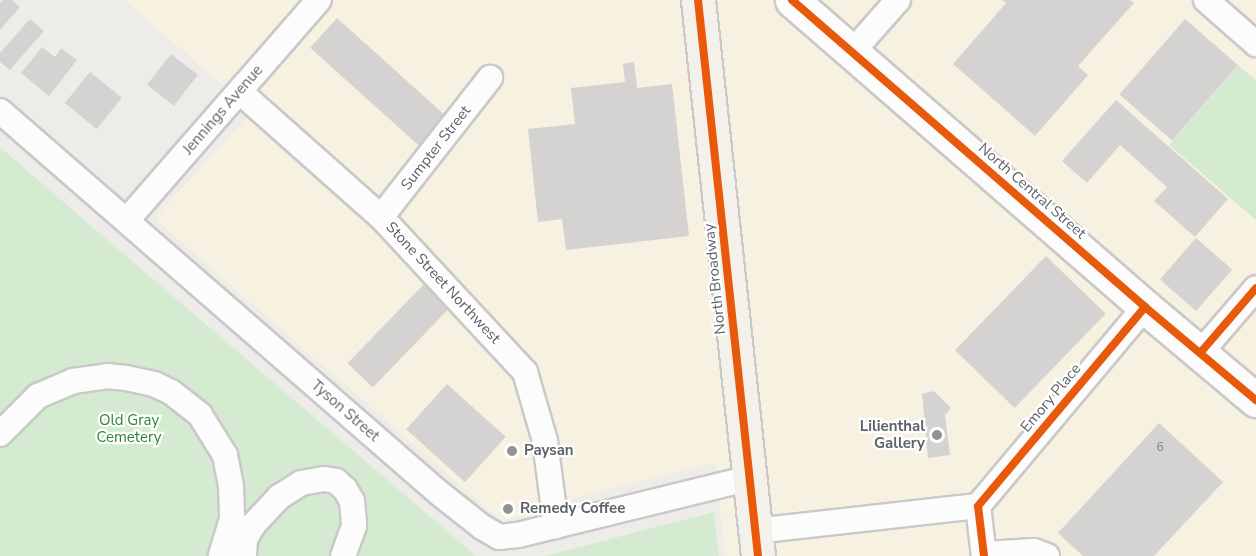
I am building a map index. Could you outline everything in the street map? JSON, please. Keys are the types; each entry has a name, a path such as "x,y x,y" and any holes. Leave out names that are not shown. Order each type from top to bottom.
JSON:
{"main road":[{"name":"North Broadway","path":"698,0 756,543"},
{"name":"North Central Street","path":"792,0 1145,307 1256,400"}],"street":[{"name":"Jennings Avenue","path":"127,220 319,0"},
{"path":"853,51 898,0"},
{"path":"1206,0 1256,44"},
{"name":"Sumpter Street","path":"381,217 490,78"},
{"name":"Stone Street Northwest","path":"240,92 381,217 525,372 545,441 556,526"},
{"name":"Tyson Street","path":"0,111 127,220 240,322 482,527 499,537 556,526 750,478"},
{"path":"1201,352 1256,288"},
{"name":"Emory Place","path":"978,506 1145,307"},
{"path":"0,434 38,396 73,381 107,376 154,384 185,402 200,415 219,443 225,455 231,486 235,546"},
{"path":"235,546 266,510 289,489 314,480 336,481 345,489 352,501 355,516 351,540 343,556"},
{"path":"756,543 978,506 984,555 1034,551 1047,556"}],"shaded area":[{"path":"124,0 1256,0 1256,556 725,556 715,463 579,497 510,519 499,519 158,222 157,216 248,116 218,81"}],"green space":[{"path":"1238,65 1256,80 1256,220 1169,145"},
{"name":"Old Gray Cemetery","path":"0,147 90,225 476,556 0,556"},
{"path":"714,512 719,556 545,556"}],"building":[{"path":"3,0 12,0 20,7 0,30 0,3"},
{"path":"1002,0 1130,0 1134,3 1078,66 1088,75 1035,136 953,64 1006,3"},
{"path":"337,18 448,118 421,147 310,48"},
{"path":"30,19 44,31 10,70 0,62 0,53"},
{"path":"1185,19 1238,65 1172,140 1119,94"},
{"path":"42,47 55,57 61,48 77,60 49,96 21,73"},
{"path":"171,54 198,75 174,106 147,85"},
{"path":"634,62 637,88 672,84 689,236 566,250 562,219 538,222 528,129 575,124 571,88 625,82 623,64"},
{"path":"90,72 122,98 97,129 65,103"},
{"path":"1116,100 1228,199 1195,237 1154,201 1167,187 1120,145 1087,183 1062,161"},
{"path":"1196,238 1232,269 1196,311 1160,280"},
{"path":"1046,256 1106,314 1015,408 955,350"},
{"path":"424,284 449,308 373,387 348,363"},
{"path":"447,384 506,437 465,482 406,429"},
{"name":"Lilienthal Gallery","path":"934,391 951,408 945,415 950,455 928,458 922,394"},
{"path":"1159,423 1223,482 1154,556 1083,556 1058,533"}],"cycle path":[{"path":"698,0 758,556"},
{"path":"792,0 1145,307 1256,400"},
{"path":"1201,352 1256,288"},
{"path":"984,556 978,506 1145,307"}],"place":[{"name":"Lilienthal Gallery","path":"937,435"},
{"name":"Paysan","path":"512,451"},
{"name":"Remedy Coffee","path":"508,509"}]}
